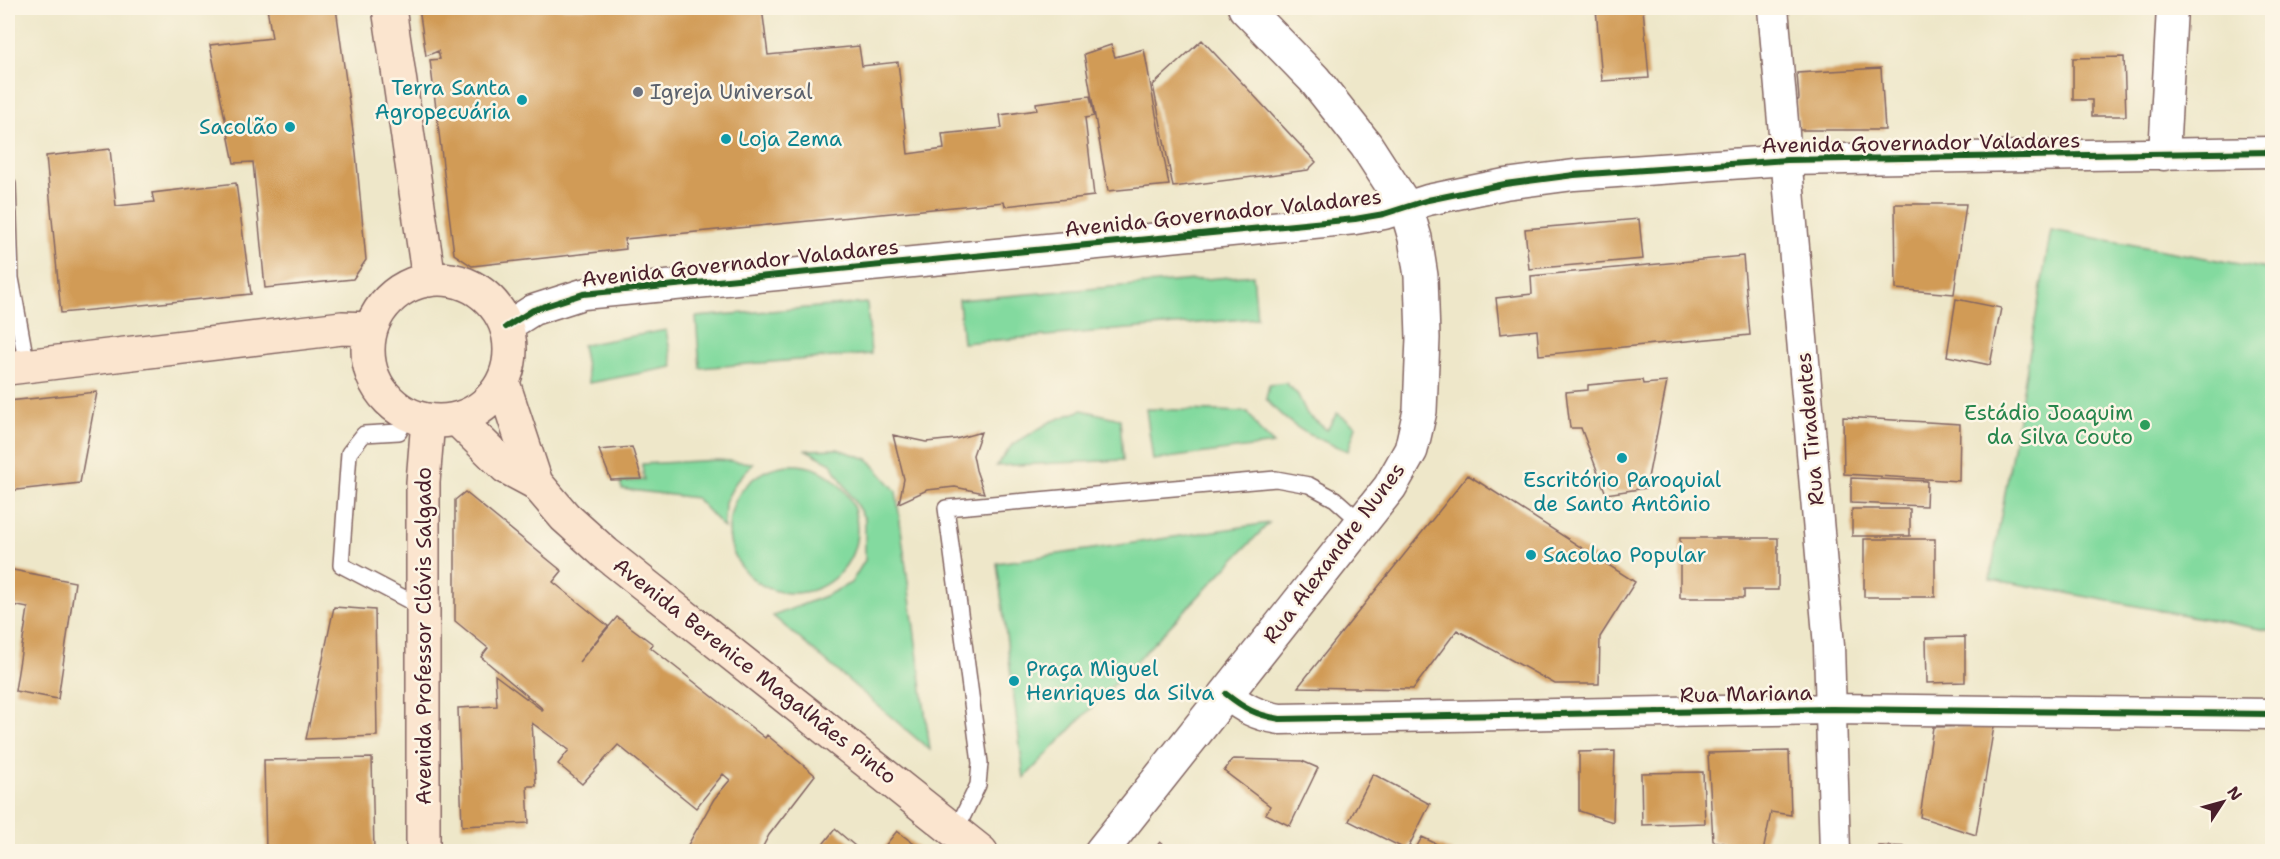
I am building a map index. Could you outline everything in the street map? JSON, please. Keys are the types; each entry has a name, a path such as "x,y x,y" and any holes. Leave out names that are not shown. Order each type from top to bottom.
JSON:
{"main road":[{"path":"388,8 429,280"},
{"path":"449,279 468,285 484,295 497,309 506,327 510,346 509,364 503,383 478,411 431,418 392,403 378,388 370,369 368,349 370,329 379,311 393,296 410,285 429,280 449,279"},
{"path":"17,367 342,328 370,329"},
{"name":"Avenida Berenice Magalhães Pinto","path":"503,383 536,483"},
{"name":"Avenida Berenice Magalhães Pinto","path":"431,418 536,483 566,517 605,553 981,852"},
{"name":"Avenida Professor Clóvis Salgado","path":"423,852 423,482 431,418"}],"street":[{"name":"Rua Alexandre Nunes","path":"1101,852 1389,487 1411,450 1420,411 1423,338 1421,276 1415,238 1406,207 1366,145 1314,79 1245,8"},
{"name":"Rua Tiradentes","path":"1773,8 1828,634 1835,852"},
{"path":"2164,155 2172,8"},
{"name":"Avenida Governador Valadares","path":"506,327 533,310 583,294 1355,219 1505,184 1563,177 1787,160 2272,152"},
{"name":"Rua Mariana","path":"1226,694 1243,708 1260,716 1280,719 1831,709 2272,714"}],"lane":[{"path":"8,184 17,367"},
{"path":"423,608 341,565 349,453 364,434 399,432 431,418"},
{"path":"956,830 978,785 980,764 946,508 1276,479 1309,485 1335,499 1362,524"}],"green space":[{"name":"Estádio Joaquim da Silva Couto","path":"2051,230 2272,270 2272,631 1990,579"},
{"path":"1253,275 1257,318 963,343 959,300"},
{"path":"867,303 871,354 700,368 696,317"},
{"path":"666,330 673,367 589,383 582,345"},
{"path":"1286,383 1298,395 1307,414 1327,430 1337,413 1356,426 1348,451 1303,431 1275,409 1266,399 1269,385"},
{"path":"1146,409 1248,412 1260,431 1274,444 1153,460"},
{"path":"1082,410 1120,419 1123,460 996,466 1012,445 1050,422"},
{"path":"837,449 868,459 896,491 930,750 773,616 825,596 851,583 865,560 865,519 831,463 806,450"},
{"path":"718,460 753,463 736,482 725,502 724,528 696,498 622,489 620,482 644,480 642,464"},
{"path":"793,465 817,470 838,484 852,505 857,529 852,553 838,574 817,588 793,593 769,588 748,574 734,553 729,529 734,505 748,484 769,470"},
{"path":"1269,523 1024,778 997,563"}],"building":[{"path":"267,8 336,8 356,153 366,260 353,279 265,288 253,162 234,163 210,45 272,38"},
{"path":"419,8 762,8 768,55 859,46 862,66 898,62 908,154 944,149 942,134 1002,128 1000,115 1037,110 1036,103 1090,96 1094,116 1085,118 1094,196 1005,206 1004,202 625,239 626,249 472,266 454,254 430,60 440,59 438,51 426,56"},
{"path":"1596,8 1643,8 1649,78 1602,81"},
{"path":"1202,40 1316,162 1308,170 1173,187 1153,85"},
{"path":"1111,45 1115,57 1144,49 1169,185 1108,191 1084,54"},
{"path":"2124,57 2126,116 2092,116 2092,100 2073,100 2073,58"},
{"path":"1881,68 1885,130 1799,130 1796,102 1799,99 1797,73"},
{"path":"110,149 116,206 154,202 152,193 236,183 251,294 61,313 46,156"},
{"path":"1895,204 1966,204 1954,294 1896,289"},
{"path":"1639,219 1643,259 1529,269 1525,229"},
{"path":"1743,256 1750,335 1539,355 1537,330 1500,334 1496,298 1532,294 1531,276"},
{"path":"1956,299 2001,308 1990,365 1947,356"},
{"name":"Escritório Paroquial de Santo Antônio","path":"1642,380 1643,384 1667,382 1646,488 1606,494 1581,428 1570,428 1566,392 1588,390 1588,385"},
{"path":"97,392 80,483 8,491 8,401"},
{"path":"1843,417 1960,424 1959,481 1844,474"},
{"path":"981,432 973,455 984,493 955,487 927,490 899,503 904,479 893,435 926,442 956,439"},
{"path":"632,447 642,479 611,480 599,450"},
{"path":"1468,475 1635,582 1600,637 1599,684 1555,684 1457,630 1413,689 1298,687"},
{"path":"1851,478 1927,481 1926,506 1851,503"},
{"path":"465,492 562,571 553,582 608,626 579,662 617,617 653,644 650,647 765,738 767,735 815,775 769,835 760,852 684,852 714,799 730,780 723,774 696,808 618,745 582,784 558,764 569,750 532,723 536,786 527,786 529,823 462,826 458,708 497,706 495,675 543,709 481,657 488,648 455,621 455,500"},
{"path":"1852,509 1910,509 1910,536 1852,536"},
{"path":"1680,538 1778,538 1778,590 1744,590 1744,598 1680,598"},
{"path":"1864,539 1935,539 1935,597 1864,597"},
{"path":"8,569 75,582 58,699 15,691 28,608 8,604"},
{"path":"334,607 375,610 377,736 306,739"},
{"path":"1965,637 1965,682 1927,683 1926,638"},
{"path":"1994,726 1976,835 1920,817 1933,727"},
{"path":"1615,751 1613,822 1579,811 1579,752"},
{"path":"1789,751 1791,815 1771,812 1763,852 1713,841 1708,753"},
{"path":"372,758 374,852 266,852 264,760"},
{"path":"1233,759 1302,761 1318,768 1290,826 1266,814 1270,806 1224,771"},
{"path":"1703,772 1705,823 1642,825 1641,773"},
{"path":"1373,774 1430,804 1407,850 1349,821"},
{"path":"835,829 862,852 817,852"},
{"path":"897,831 918,847 914,852 880,852"},
{"path":"1422,837 1453,852 1414,852"},
{"path":"1160,842 1173,852 1152,852"},
{"path":"1878,846 1918,847 1918,852 1878,852"}],"cycle path":[{"path":"506,327 533,310 583,294 1355,219 1384,214 1428,200 1505,184 1574,175 1787,160 2272,152"},
{"path":"1226,694 1251,711 1280,719 1831,709 2272,714"}],"place":[{"name":"Igreja Universal","path":"638,92"},
{"name":"Terra Santa Agropecuária","path":"522,100"},
{"name":"Sacolão","path":"290,127"},
{"name":"Loja Zema","path":"726,139"},
{"name":"Estádio Joaquim da Silva Couto","path":"2145,425"},
{"name":"Escritório Paroquial de Santo Antônio","path":"1622,458"},
{"name":"Sacolao Popular","path":"1531,555"},
{"name":"Praça Miguel Henriques da Silva","path":"1014,681"}]}
